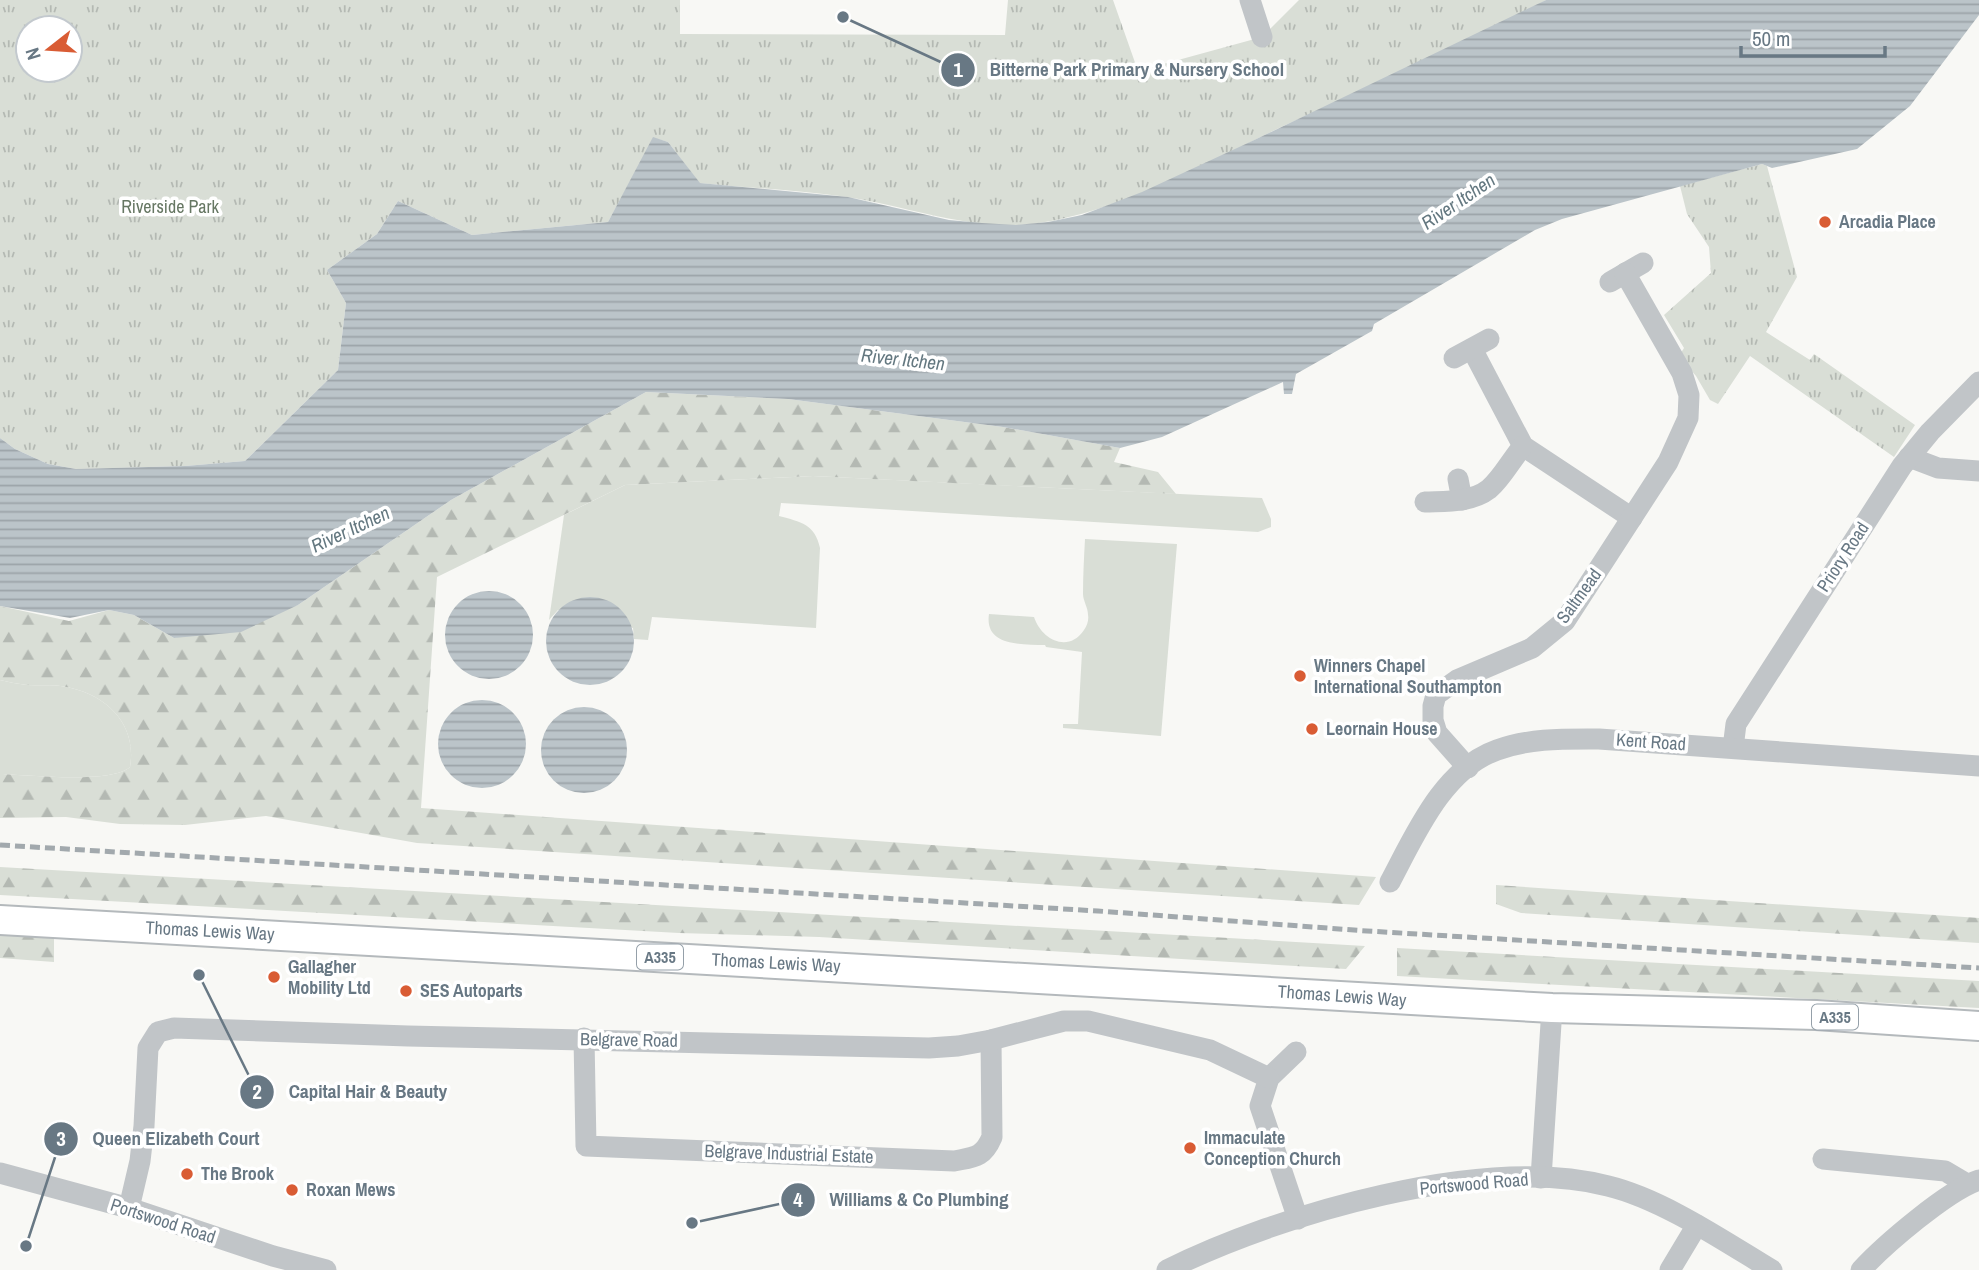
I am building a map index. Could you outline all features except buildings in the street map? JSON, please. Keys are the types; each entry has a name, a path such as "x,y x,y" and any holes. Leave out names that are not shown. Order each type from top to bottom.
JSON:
{"main road":[{"name":"Thomas Lewis Way","path":"0,920 1382,999 1552,1008 1816,1015 1979,1026"}],"street":[{"path":"1250,0 1262,37"},
{"name":"Saltmead","path":"1468,768 1437,733 1433,720 1436,695 1457,680 1532,648 1565,621 1668,461 1684,431 1690,406 1687,384 1626,273"},
{"path":"1471,349 1523,446 1632,518"},
{"name":"Priory Road","path":"1733,748 1736,724 1909,457 1979,382"},
{"path":"1425,502 1462,500 1489,489 1523,446"},
{"path":"1909,457 1938,468 1979,471"},
{"path":"1458,479 1462,500"},
{"name":"Kent Road","path":"1390,882 1434,804 1468,768 1495,750 1539,740 1599,739 1979,766"},
{"path":"1541,1178 1552,1008"},
{"name":"Belgrave Road","path":"129,1209 141,1150 148,1048 158,1032 174,1028 408,1037 584,1038 929,1048 991,1040 1063,1021 1087,1021 1210,1050 1269,1078"},
{"name":"Belgrave Industrial Estate","path":"584,1038 586,1146 954,1161 976,1157 987,1148 992,1137 991,1040"},
{"path":"1296,1052 1269,1078 1262,1093 1261,1113 1298,1219"},
{"path":"1834,1165 1945,1171 1973,1182"},
{"name":"Portswood Road","path":"0,1173 129,1209 272,1263 326,1270"},
{"name":"Portswood Road","path":"1167,1270 1238,1239 1298,1219 1408,1190 1496,1179 1541,1178 1587,1181 1611,1186 1698,1225 1772,1270"},
{"path":"1861,1270 1875,1255 1973,1182"},
{"path":"1670,1270 1698,1225"}],"green space":[{"name":"Riverside Park","path":"0,0 680,0 680,34 1005,35 1008,0 1113,0 1138,71 1262,37 1299,0 1546,0 1185,174 1118,202 1051,221 1018,225 975,223 847,197 699,183 668,142 654,138 608,222 472,235 398,201 377,234 327,270 346,303 338,370 245,461 185,466 76,469 48,464 15,449 0,438"},
{"path":"1762,164 1767,166 1797,277 1766,332 1810,360 1814,354 1915,425 1894,457 1750,356 1718,404 1710,400 1696,376 1679,356 1684,348 1664,315 1711,273 1709,247 1687,214 1680,186"},
{"path":"646,392 788,399 1003,427 1120,448 1114,462 1158,472 1176,494 813,476 625,485 437,577 421,808 1376,877 1359,905 417,843 266,816 185,825 120,824 66,817 0,818 0,774 68,777 106,775 130,767 131,752 125,727 109,706 98,699 66,687 27,685 0,680 0,606 69,621 109,610 134,615 174,638 298,605 451,500"},
{"path":"813,476 1262,498 1271,519 1271,527 1258,532 781,503 779,516 806,525 818,540 820,548 816,628 652,617 648,640 634,639 633,628 558,610 549,620 564,515 625,485"},
{"path":"1085,539 1177,544 1161,736 1063,728 1063,724 1078,724 1082,652 1007,641 993,633 989,625 989,614 1034,617 1043,632 1056,641 1070,641 1078,637 1088,623 1083,594"},
{"path":"0,680 27,685 66,687 85,692 109,706 125,727 131,752 130,767 120,772 88,777 0,774"},
{"path":"0,867 1365,946 1346,969 819,937 679,933 0,895"},
{"path":"1496,885 1979,918 1979,943 1521,913 1496,904"},
{"path":"0,935 54,937 54,962 0,958"},
{"path":"1397,948 1979,981 1979,1008 1397,976"}],"water":[{"name":"River Itchen","path":"1546,0 1979,0 1979,15 1910,106 1857,149 1772,168 1762,164 1562,219 1535,230 1374,324 1372,331 1296,374 1292,394 1284,394 1283,382 1162,437 1120,448 1003,427 788,399 646,392 451,500 298,605 241,632 174,638 134,615 109,610 70,618 0,606 0,438 15,449 48,464 76,469 185,466 245,461 338,370 346,303 327,270 377,234 398,201 472,235 608,222 653,137 668,142 700,183 848,197 949,220 1016,225 1048,222 1082,215 1142,192"},
{"path":"480,591 498,591 514,598 526,610 533,626 533,644 526,660 514,672 498,679 480,679 464,672 452,660 445,644 445,626 452,610 464,598"},
{"path":"590,597 615,604 627,616 634,641 627,666 615,678 590,685 565,678 553,666 546,641 553,616 565,604"},
{"path":"482,700 507,707 519,719 526,744 519,769 507,781 482,788 457,781 445,769 438,744 445,719 457,707"},
{"path":"576,707 592,707 615,719 624,733 627,750 624,767 615,781 592,793 576,793 560,786 548,774 541,758 541,742 548,726 560,714"}],"railway":[{"path":"0,845 1098,911 1367,931 1979,968"}],"place":[{"name":"Bitterne Park Primary & Nursery School","path":"843,17"},
{"name":"Arcadia Place","path":"1825,222"},
{"name":"Winners Chapel International Southampton","path":"1300,676"},
{"name":"Leornain House","path":"1312,729"},
{"name":"Capital Hair & Beauty","path":"199,975"},
{"name":"Gallagher Mobility Ltd","path":"274,977"},
{"name":"SES Autoparts","path":"406,991"},
{"name":"Immaculate Conception Church","path":"1190,1148"},
{"name":"The Brook","path":"187,1174"},
{"name":"Roxan Mews","path":"292,1190"},
{"name":"Williams & Co Plumbing","path":"692,1223"},
{"name":"Queen Elizabeth Court","path":"26,1246"}]}
